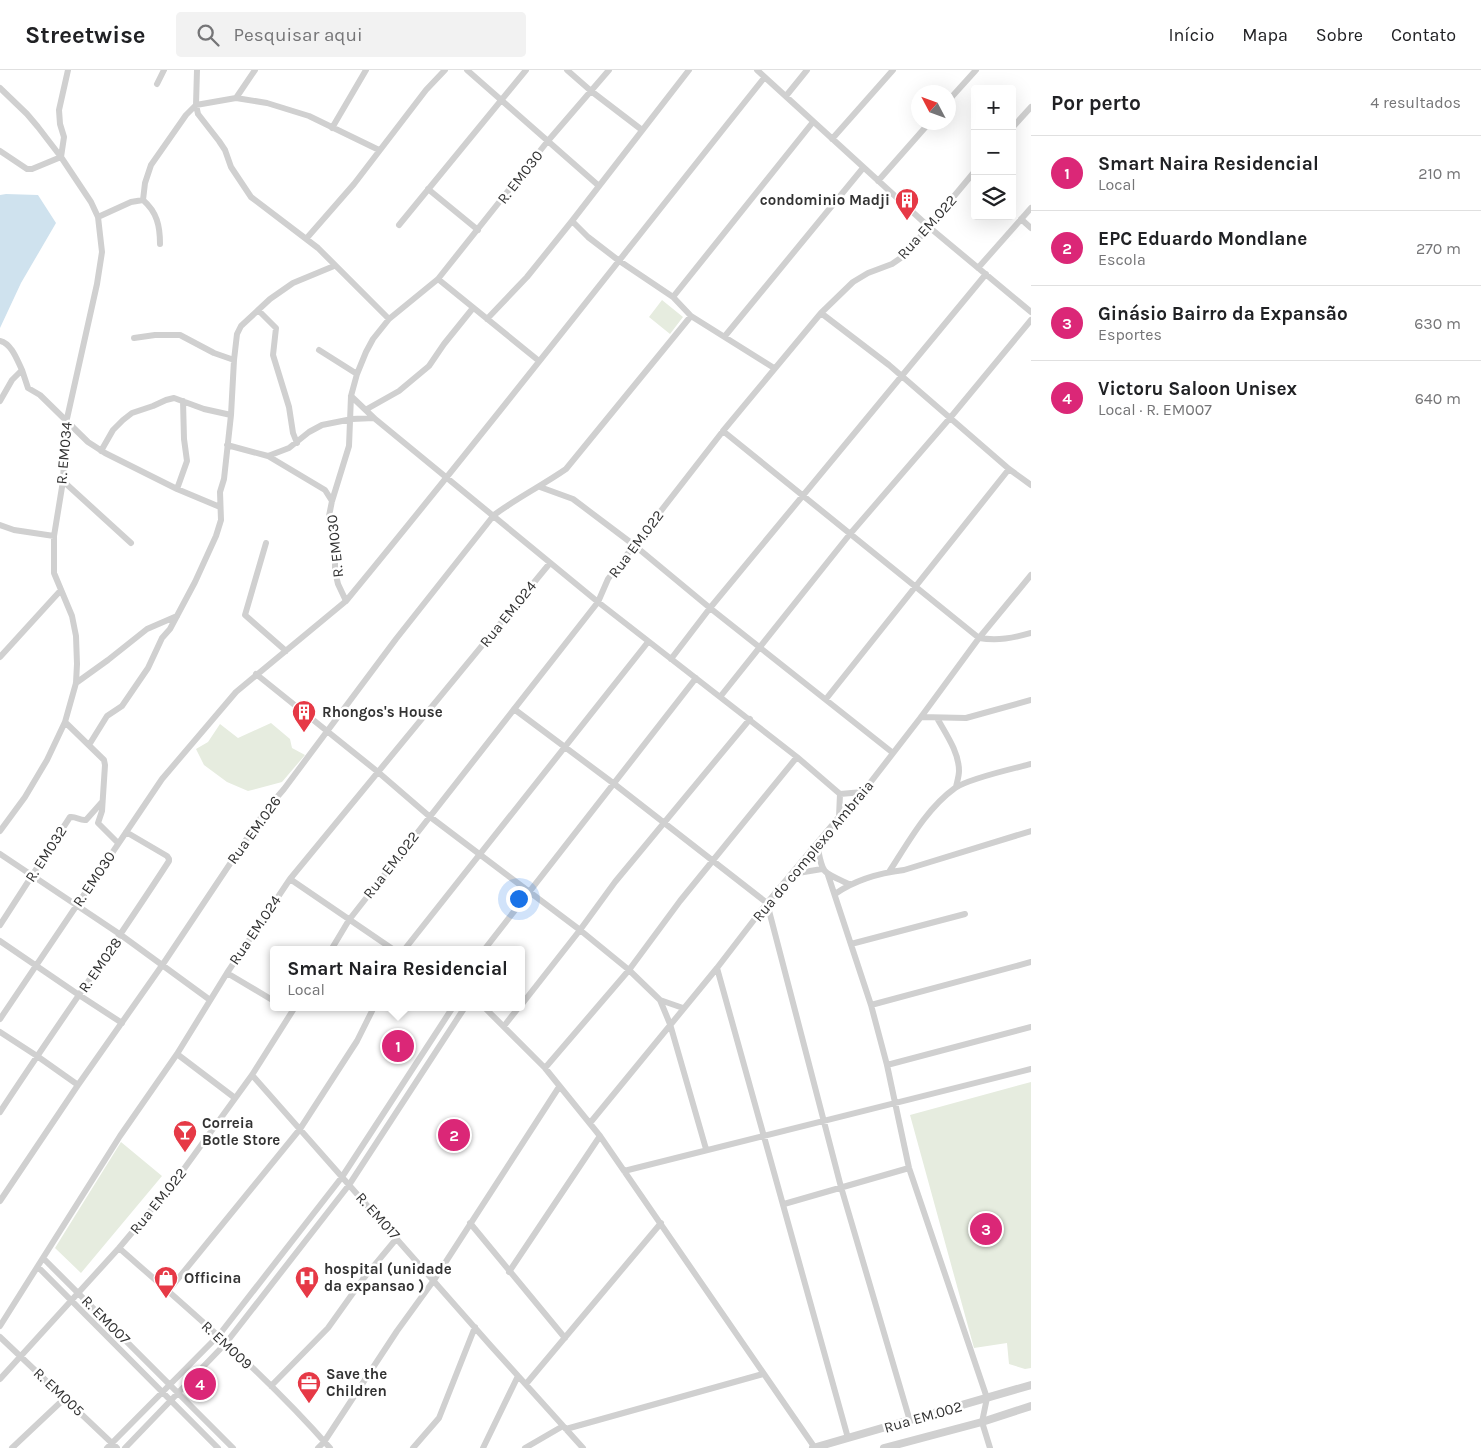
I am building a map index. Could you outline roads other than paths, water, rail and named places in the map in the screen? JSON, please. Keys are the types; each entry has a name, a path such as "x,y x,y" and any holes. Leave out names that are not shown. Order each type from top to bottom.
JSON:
{"street":[{"path":"0,151 27,169 32,169 61,157 64,137 60,124 59,110 68,70"},
{"path":"157,84 164,70"},
{"path":"197,70 196,105 198,114 222,145 231,168 251,197 318,248 389,319"},
{"path":"236,98 255,70"},
{"path":"332,128 366,70"},
{"path":"306,239 354,184 426,90 445,70"},
{"path":"467,70 500,101 599,186"},
{"path":"399,225 526,70"},
{"path":"568,70 591,91 642,130"},
{"name":"R. EM030","path":"0,1019 162,779 236,692 346,601 338,584 335,571 335,547 329,516 332,500 349,446 352,419 351,396 366,352 373,339 389,319 438,279 547,142 609,70"},
{"path":"487,319 527,276 572,221 689,70"},
{"path":"757,70 878,182 1031,312"},
{"path":"786,96 807,70"},
{"path":"832,139 893,70"},
{"path":"956,92 976,70"},
{"path":"346,601 580,312 618,260 764,78"},
{"name":"R. EM034","path":"0,88 27,114 61,157 90,202 98,217 102,252 99,276 66,423 62,481 54,536 54,573 72,616 76,636 76,683 65,722 47,760 37,778 0,831"},
{"path":"160,244 160,230 154,212 143,200 145,183 151,165 186,115 196,105 236,98 267,104 301,114 379,150"},
{"path":"1016,124 1031,107"},
{"path":"673,297 813,122"},
{"path":"878,182 923,130"},
{"path":"725,336 863,168"},
{"name":"Rua EM.022","path":"333,946 349,920 598,602 608,579 723,430 774,368 821,313 853,282 868,273 899,260 972,175"},
{"path":"428,189 478,230"},
{"path":"98,217 131,202 143,200"},
{"path":"978,268 1031,208"},
{"path":"1021,220 1031,228"},
{"path":"572,221 588,237 618,260 673,297 691,316 774,368"},
{"path":"90,745 107,716 122,706 148,668 162,638 170,629 195,582 216,536 221,520 220,492 224,480 237,334 241,326 270,298 293,283 334,266"},
{"path":"671,659 710,608 986,274"},
{"path":"438,279 539,362"},
{"path":"367,410 399,391 429,366 473,308"},
{"path":"258,310 276,328 273,355 289,406 293,433 297,443"},
{"path":"821,313 901,375 1009,469 1031,485"},
{"name":"Rua EM.026","path":"0,1201 266,810 494,515 566,469 691,316"},
{"path":"720,697 850,534 1031,320"},
{"path":"134,338 156,335 180,335 214,353 234,360"},
{"path":"0,341 5,342 10,348 22,370 28,388 40,395 66,423 88,442 101,451 177,489 220,507"},
{"path":"319,350 357,374"},
{"path":"0,401 12,380 22,370"},
{"path":"351,396 374,418 550,563 648,642 750,719 840,794 863,792"},
{"path":"101,451 113,430 123,420 132,413 166,400 174,398 183,400 204,409 230,415"},
{"path":"177,489 187,461 184,439 183,400"},
{"path":"268,456 289,448 308,432 322,425 352,419 374,418"},
{"path":"723,430 978,638 994,640 1031,633"},
{"path":"227,445 268,456 325,490 332,500"},
{"path":"826,699 1009,469"},
{"path":"62,481 131,543"},
{"path":"540,487 573,499 634,545 710,608 893,753"},
{"path":"0,525 14,530 54,536"},
{"path":"266,543 245,615 286,651"},
{"name":"Rua EM.024","path":"0,1326 120,1136 177,1054 227,973 290,879 550,563"},
{"name":"Rua do complexo Ambraia","path":"590,1123 767,903 839,817 863,792 921,717 978,638 1031,575"},
{"path":"0,657 61,590"},
{"path":"76,683 147,629 177,616"},
{"path":"162,622 170,629"},
{"path":"407,946 648,642"},
{"path":"256,674 378,772 429,816 580,930 629,970 660,1000 670,1024 706,1149"},
{"path":"487,946 696,678"},
{"path":"921,717 966,718 1031,700"},
{"path":"514,709 613,783 767,903 841,1187 910,1421"},
{"path":"937,718 951,742 959,768 956,787"},
{"path":"525,1000 615,882 750,719"},
{"path":"65,722 104,760 106,765 102,811 98,823 118,843"},
{"path":"545,1068 629,970 713,861 797,757"},
{"path":"888,872 933,807 956,787 1031,764"},
{"path":"839,817 840,794"},
{"name":"R. EM032","path":"0,924 70,817 73,816 83,821 86,820 102,802"},
{"path":"834,894 849,884 888,872 904,870 1031,831"},
{"name":"R. EM028","path":"0,1112 121,935 169,859 126,832"},
{"path":"817,844 822,869 828,875 849,884"},
{"path":"0,854 163,964 210,1000"},
{"path":"792,874 822,869"},
{"path":"828,875 871,1005 887,1065 909,1168 987,1398 982,1422 990,1448"},
{"path":"290,879 388,946"},
{"path":"852,944 965,914"},
{"path":"0,941 79,996 122,1023"},
{"path":"871,1005 1031,962"},
{"path":"716,968 784,1204 848,1438"},
{"path":"227,973 270,998"},
{"path":"660,1000 683,1008"},
{"name":"Rua EM.022","path":"0,1379 174,1184 252,1075 293,1011"},
{"path":"168,1292 300,1129 357,1041 372,1011"},
{"path":"106,1448 115,1445 162,1391 219,1335 342,1177 450,1011"},
{"path":"125,1448 226,1343 349,1185 462,1011"},
{"path":"488,1011 545,1068 600,1136 814,1448"},
{"path":"504,1026 516,1011"},
{"path":"887,1065 1031,1027"},
{"path":"0,1032 78,1085"},
{"path":"177,1054 235,1098"},
{"path":"624,1171 1031,1069"},
{"name":"R. EM017","path":"252,1075 583,1448"},
{"path":"318,1448 324,1442 397,1331 434,1280 559,1087"},
{"path":"509,1272 600,1136"},
{"path":"784,1204 909,1168"},
{"path":"470,1223 565,1338"},
{"path":"526,1384 661,1223"},
{"path":"271,1386 328,1328 397,1238"},
{"name":"R. EM009","path":"118,1248 219,1335 330,1448"},
{"name":"R. EM007","path":"43,1258 234,1448"},
{"name":"R. EM007","path":"38,1267 218,1448"},
{"path":"418,1446 439,1418 475,1327"},
{"name":"R. EM005","path":"0,1337 115,1445"},
{"path":"525,1448 565,1428 763,1374"},
{"path":"483,1448 518,1376"},
{"name":"Rua EM.002","path":"814,1448 1031,1385"},
{"path":"12,1448 65,1398"},
{"name":"Rua EM.002","path":"884,1448 982,1422 1031,1406"}],"water":[{"path":"0,195 38,195 56,223 21,283 0,328"}],"place":[{"name":"condominio Madji","path":"907,221"},
{"name":"Rhongos's House","path":"304,733"},
{"name":"Smart Naira Residencial","path":"398,1046"},
{"name":"EPC Eduardo Mondlane","path":"454,1135"},
{"name":"Correia Botle Store","path":"185,1153"},
{"name":"Ginásio Bairro da Expansão","path":"986,1229"},
{"name":"Officina","path":"166,1299"},
{"name":"hospital (unidade da expansao )","path":"307,1299"},
{"name":"Victoru Saloon Unisex","path":"200,1384"},
{"name":"Save the Children","path":"309,1404"}]}
